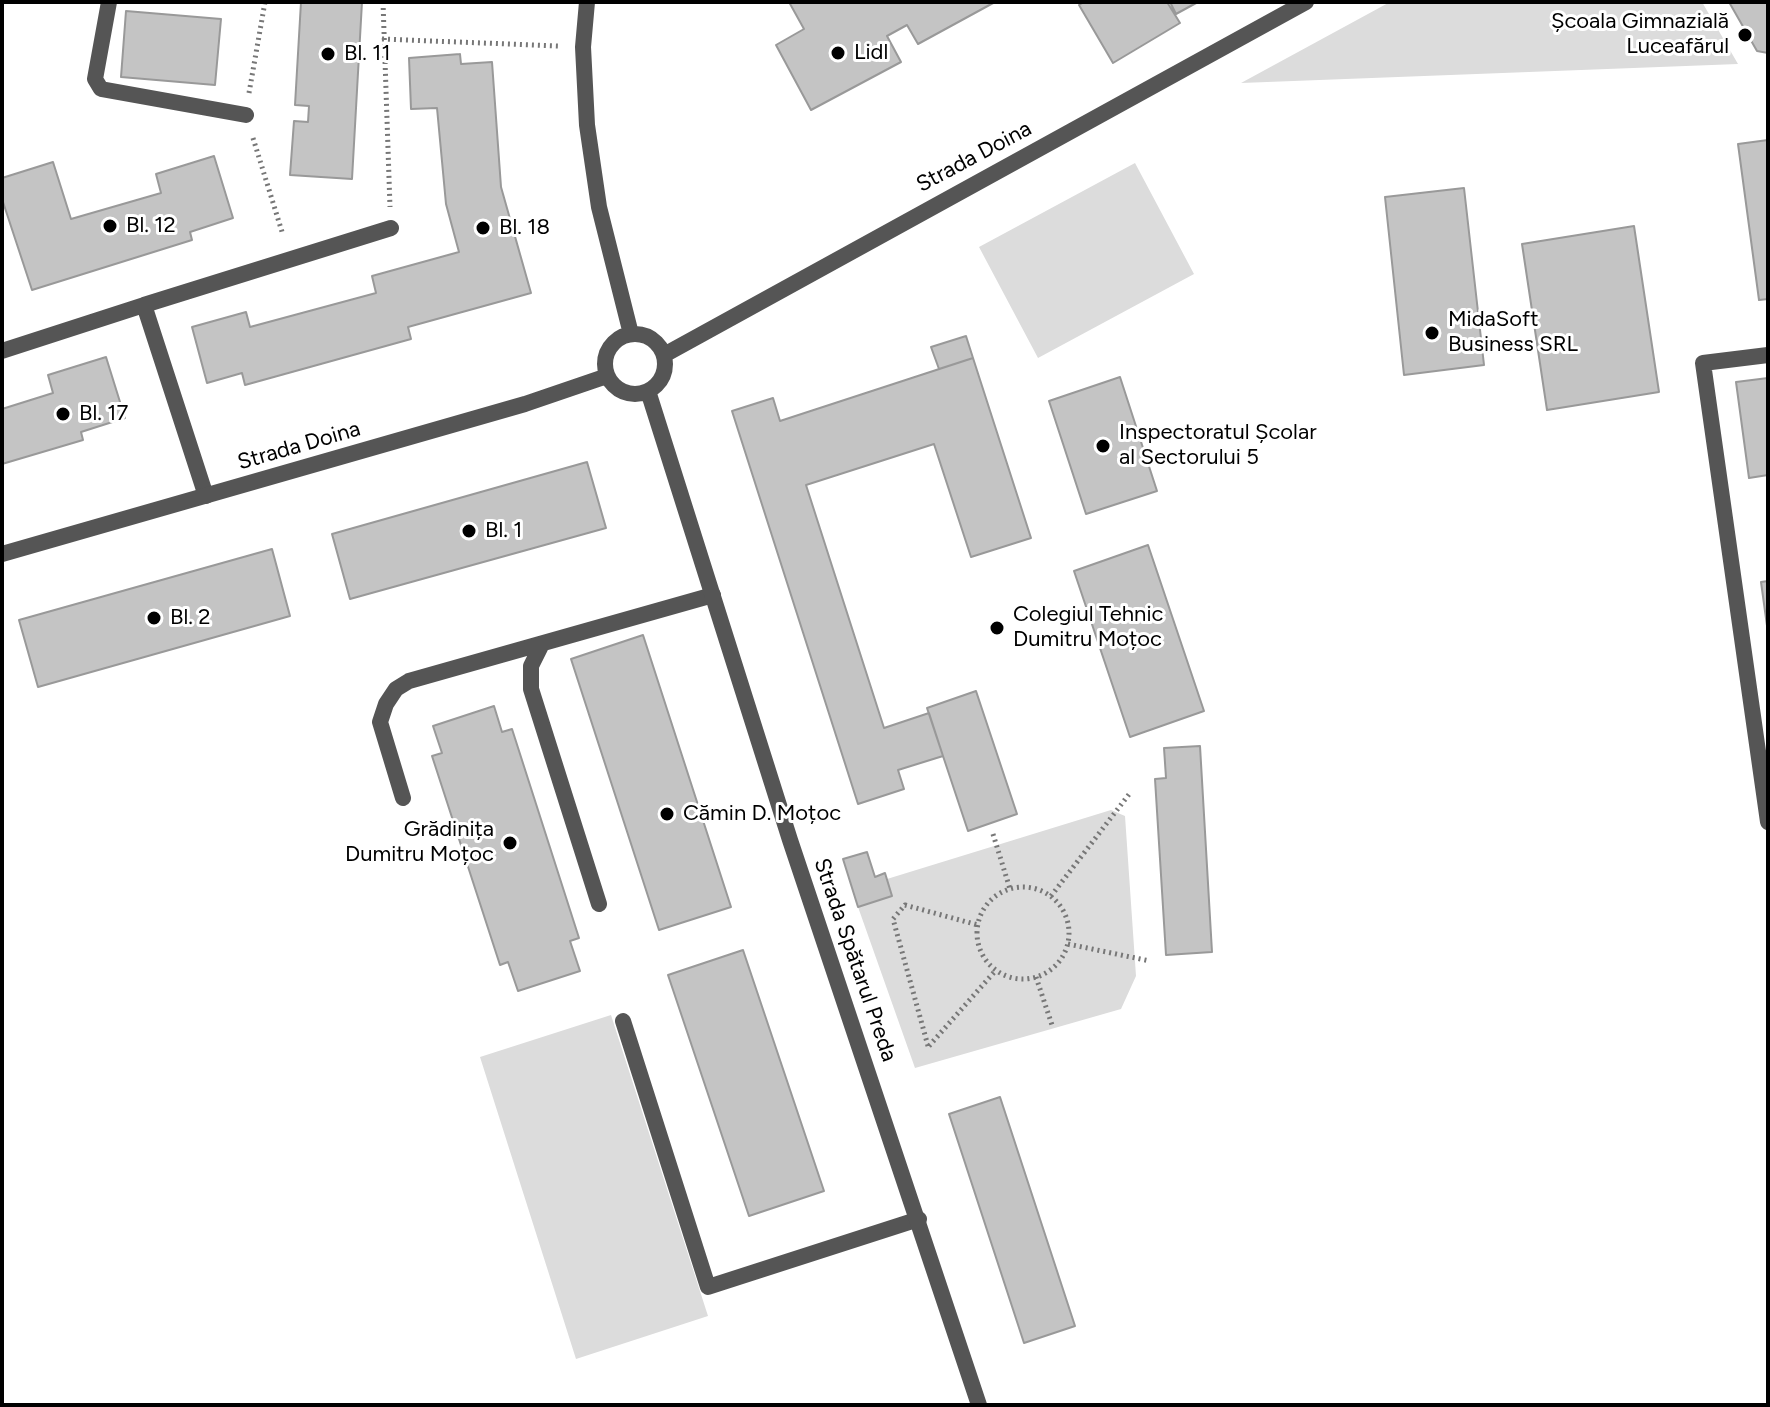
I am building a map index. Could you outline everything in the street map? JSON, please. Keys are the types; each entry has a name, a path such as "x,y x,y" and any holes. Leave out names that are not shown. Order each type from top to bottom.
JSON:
{"street":[{"path":"109,2 95,79 101,89 246,115"},
{"path":"587,2 583,47 587,125 599,207 631,334"},
{"name":"Strada Doina","path":"664,355 940,200 1306,2"},
{"path":"2,351 391,228"},
{"path":"144,305 206,496"},
{"path":"631,334 648,336 664,355 664,372 648,391 629,394 612,385 607,376 608,349 614,341 631,334"},
{"path":"1768,355 1703,363 1768,822"},
{"name":"Strada Doina","path":"2,554 525,404 607,376"},
{"name":"Strada Spătarul Preda","path":"648,391 790,840 979,1405"},
{"path":"403,798 380,722 396,689 409,681 713,595"},
{"path":"542,644 531,666 531,689 599,904"},
{"path":"623,1021 708,1287 919,1219"}],"path":[{"path":"265,2 246,115 291,259"},
{"path":"383,2 391,228"},
{"path":"382,39 583,47"},
{"path":"1051,896 1130,793"},
{"path":"993,834 1010,889"},
{"path":"1010,889 1038,889 1051,896 1067,918 1068,944 1056,965 1036,977 1008,977 996,970 980,950 978,925 988,902 1010,889"},
{"path":"978,925 905,905 893,919 928,1046 996,970"},
{"path":"1068,944 1150,961"},
{"path":"1036,977 1053,1028"}],"shaded area":[{"path":"1390,2 1702,2 1738,64 1241,83"},
{"path":"1135,163 1194,274 1038,358 979,247"},
{"path":"1111,810 1125,816 1136,976 1121,1009 915,1068 858,907 892,896 887,879"},
{"path":"611,1015 708,1316 576,1359 480,1057"}],"building":[{"name":"Bl. 11","path":"301,2 362,2 352,179 290,175 294,121 308,122 309,106 295,105"},
{"name":"Lidl","path":"789,2 995,2 918,44 907,25 887,36 901,62 811,110 776,45 804,29"},
{"path":"1084,2 1167,2 1180,23 1113,63 1079,5"},
{"path":"1170,2 1198,2 1176,14"},
{"path":"1729,2 1768,2 1768,53 1757,51"},
{"path":"126,11 221,19 215,85 121,77"},
{"name":"Bl. 18","path":"460,54 461,64 492,62 501,187 531,293 408,327 411,339 245,385 242,373 207,383 192,327 246,312 250,327 376,293 372,276 459,252 446,204 437,108 411,109 409,58"},
{"path":"1768,140 1768,299 1759,300 1738,144"},
{"name":"Bl. 12","path":"214,156 233,218 190,232 192,240 32,290 2,199 2,178 53,162 71,219 161,193 156,174"},
{"path":"1464,188 1484,365 1404,375 1385,197"},
{"path":"1634,226 1659,392 1547,410 1522,244"},
{"path":"966,336 973,358 939,369 931,347"},
{"name":"Bl. 17","path":"106,357 125,418 81,432 83,440 2,464 2,409 53,393 48,375"},
{"path":"973,358 1031,538 971,557 934,444 806,485 884,728 929,713 943,756 898,770 904,789 858,804 732,411 773,398 780,421"},
{"name":"Inspectoratul Școlar al Sectorului 5","path":"1120,377 1157,491 1086,514 1049,401"},
{"path":"1768,378 1768,475 1749,478 1736,382"},
{"name":"Bl. 1","path":"587,462 606,528 350,599 332,534"},
{"path":"1148,545 1204,711 1130,737 1074,571"},
{"name":"Bl. 2","path":"272,549 290,616 38,687 19,620"},
{"path":"1768,581 1768,633 1761,582"},
{"name":"Cămin D. Moțoc","path":"643,635 731,907 659,930 571,659"},
{"path":"976,691 1017,814 968,831 927,708"},
{"path":"494,706 502,732 512,729 579,938 570,941 580,971 518,991 508,962 500,965 432,756 442,753 433,726"},
{"path":"1200,746 1212,952 1166,955 1155,779 1166,778 1164,748"},
{"path":"867,852 875,877 885,873 892,896 858,907 843,859"},
{"path":"743,950 824,1191 749,1216 668,975"},
{"path":"1000,1097 1075,1326 1024,1343 949,1114"}],"place":[{"name":"Școala Gimnazială Luceafărul","path":"1745,35"},
{"name":"Lidl","path":"838,53"},
{"name":"Bl. 11","path":"328,54"},
{"name":"Bl. 12","path":"110,226"},
{"name":"Bl. 18","path":"483,228"},
{"name":"MidaSoft Business SRL","path":"1432,333"},
{"name":"Bl. 17","path":"63,414"},
{"name":"Inspectoratul Școlar al Sectorului 5","path":"1103,446"},
{"name":"Bl. 1","path":"469,531"},
{"name":"Bl. 2","path":"154,618"},
{"name":"Colegiul Tehnic Dumitru Moțoc","path":"997,628"},
{"name":"Cămin D. Moțoc","path":"667,814"},
{"name":"Grădinița Dumitru Moțoc","path":"510,843"}]}
